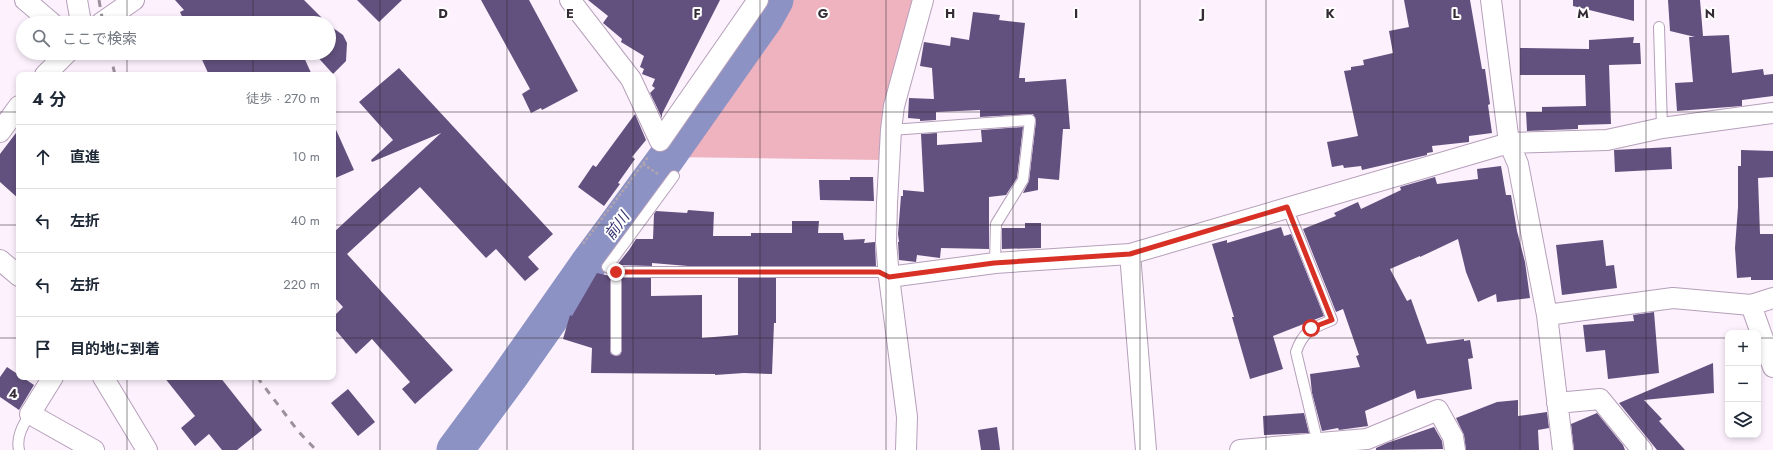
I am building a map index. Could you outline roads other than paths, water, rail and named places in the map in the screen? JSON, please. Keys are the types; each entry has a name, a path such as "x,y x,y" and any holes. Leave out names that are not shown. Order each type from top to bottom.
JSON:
{"street":[{"path":"25,0 44,16"},
{"path":"77,0 80,16"},
{"path":"111,16 134,0"},
{"path":"570,0 631,79 660,141 758,0"},
{"path":"906,450 907,417 886,242 891,130 894,106 923,0"},
{"path":"1491,0 1509,143 1518,164 1547,315 1563,450"},
{"path":"48,72 60,60"},
{"path":"0,132 16,110"},
{"path":"889,277 994,263 1130,254 1509,143 1607,140 1662,128 1773,113"},
{"path":"1130,254 1146,450"},
{"path":"0,260 16,273"},
{"path":"1547,315 1672,298 1751,305 1773,298"},
{"path":"1751,305 1773,367"},
{"path":"51,380 30,414 94,450"},
{"path":"105,380 147,450"},
{"path":"1557,403 1600,399 1642,450"},
{"path":"1240,450 1273,449 1367,439 1438,410 1453,437 1455,450"}],"lane":[{"path":"1658,26 1662,128"},
{"path":"891,130 1030,120 1023,180 996,224 994,263"},
{"path":"674,176 607,267 616,272 879,272 889,277"},
{"path":"1287,207 1332,320 1311,328 1300,339 1296,352 1318,444"},
{"path":"616,272 616,350"},
{"path":"19,450 17,442 24,422 30,414"}],"waterway":[{"name":"前川","path":"455,450 667,157 765,18 775,0"}],"railway":[{"path":"99,0 102,16"},
{"path":"112,60 114,72"},
{"path":"259,380 298,431 316,450"}]}
